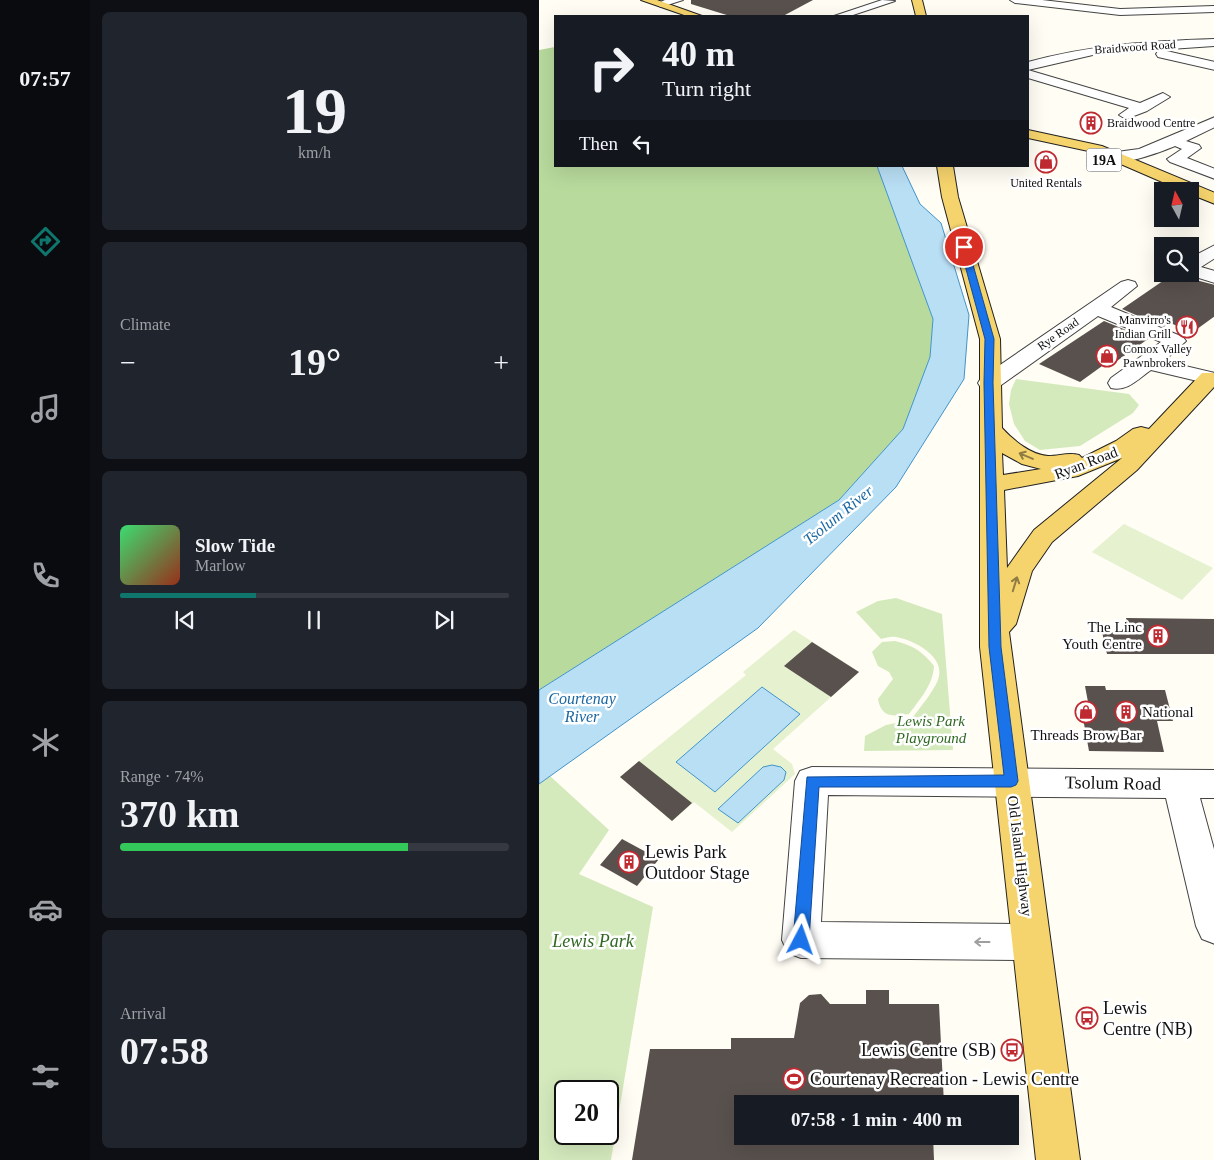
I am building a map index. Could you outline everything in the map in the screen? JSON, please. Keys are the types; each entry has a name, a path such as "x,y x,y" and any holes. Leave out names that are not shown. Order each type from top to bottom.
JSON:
{"main road":[{"path":"646,0 694,15"},
{"path":"917,0 921,15"},
{"name":"19A","path":"1031,135 1100,154 1158,182"},
{"name":"19A","path":"1122,158 1214,199"},
{"name":"Old Island Highway","path":"945,167 949,197 989,339 995,647 1059,1160"},
{"path":"1199,202 1214,209"},
{"path":"995,647 1019,570 1043,536 1128,464 1212,376"},
{"name":"Ryan Road","path":"991,484 1064,474 1124,448 1212,376"},
{"path":"990,430 1005,445 1025,456 1047,463 1079,459 1124,448"}],"street":[{"path":"661,4 678,0"},
{"path":"1015,0 1119,12 1214,10"},
{"path":"1170,0 1182,11"},
{"path":"842,15 890,1"},
{"name":"Braidwood Road","path":"1029,66 1057,57 1120,46 1214,42"},
{"path":"1057,57 1077,62 1115,55 1156,53 1214,66"},
{"path":"1115,55 1133,59"},
{"path":"1151,63 1214,78"},
{"path":"1029,74 1142,108"},
{"path":"1120,118 1163,97"},
{"path":"1100,154 1122,158 1172,142 1214,121"},
{"path":"1172,142 1200,150 1175,159 1214,175"},
{"path":"1100,154 1157,146"},
{"path":"1157,146 1146,157 1150,164 1164,176"},
{"path":"1199,261 1214,250"},
{"path":"1199,271 1214,278"},
{"name":"Rye Road","path":"989,383 1128,286"},
{"path":"1097,308 1176,340 1119,383"},
{"path":"1149,362 1166,370 1212,376"},
{"name":"Tsolum Road","path":"1031,942 801,940 812,781 1214,784"},
{"path":"1179,784 1214,926"}],"green space":[{"path":"554,47 554,167 877,167 933,319 930,357 903,429 839,500 539,690 539,50"},
{"path":"1016,379 1129,394 1139,405 1133,413 1080,446 1040,450 1025,441 1014,424 1009,404 1011,390"},
{"path":"1124,524 1213,568 1182,600 1092,552"},
{"name":"Lewis Park Playground","path":"896,598 942,614 953,750 864,751 865,736 886,725 911,720 929,695 938,680 940,672 938,664 933,657 920,646 896,637 881,639 856,612 878,601"},
{"path":"794,630 859,672 773,749 792,764 795,774 732,832 694,802 672,821 620,777 746,675 743,672"},
{"path":"895,641 917,650 934,666 929,686 909,714 888,714 879,705 878,699 893,679 889,672 878,666 872,652 882,642"},
{"name":"Lewis Park","path":"550,776 609,830 579,874 653,907 619,1112 619,1080 554,1080 554,1145 613,1145 611,1160 539,1160 539,784"}],"water":[{"name":"Courtenay River","path":"877,167 902,167 920,204 941,223 969,315 964,379 896,487 758,628 539,784 539,690 839,500 903,429 930,357 933,319"},
{"path":"762,687 800,714 715,792 676,762"},
{"path":"772,765 781,767 786,772 784,780 738,823 718,809 763,767"}],"building":[{"path":"691,0 813,0 785,15 727,15 691,4"},
{"path":"1199,281 1215,285 1215,316 1193,332 1170,323 1164,327 1122,309 1161,282"},
{"path":"1104,321 1148,339 1114,363 1109,361 1080,382 1039,364"},
{"name":"The Linc Youth Centre","path":"1126,618 1215,619 1215,654 1107,654 1102,632 1129,632"},
{"path":"812,642 859,672 831,697 784,666"},
{"path":"1085,686 1105,686 1106,690 1165,690 1173,721 1157,721 1164,752 1089,751 1080,702 1088,702"},
{"path":"639,761 692,803 672,821 620,777"},
{"name":"Lewis Park Outdoor Stage","path":"622,839 659,859 637,886 600,865"},
{"name":"Courtenay Recreation - Lewis Centre","path":"866,990 889,990 889,1004 939,1004 944,1095 734,1095 734,1145 933,1145 934,1160 632,1160 650,1049 731,1049 731,1038 794,1038 800,1003 809,995 821,994 830,1004 866,1004"}],"place":[{"name":"Braidwood Centre","path":"1091,123"},
{"name":"United Rentals","path":"1046,162"},
{"name":"Manvirro's Indian Grill","path":"1187,327"},
{"name":"Comox Valley Pawnbrokers","path":"1107,356"},
{"name":"The Linc Youth Centre","path":"1158,636"},
{"name":"Threads Brow Bar","path":"1086,712"},
{"name":"National","path":"1126,712"},
{"name":"Lewis Park Outdoor Stage","path":"629,862"},
{"name":"Lewis Centre (NB)","path":"1087,1018"},
{"name":"Lewis Centre (SB)","path":"1012,1050"},
{"name":"Courtenay Recreation - Lewis Centre","path":"794,1079"}],"route":[{"path":"801,940 812,781 1011,781 995,647 989,339 964,247"}],"water label":[{"name":"Tsolum River","path":"838,515"}]}
